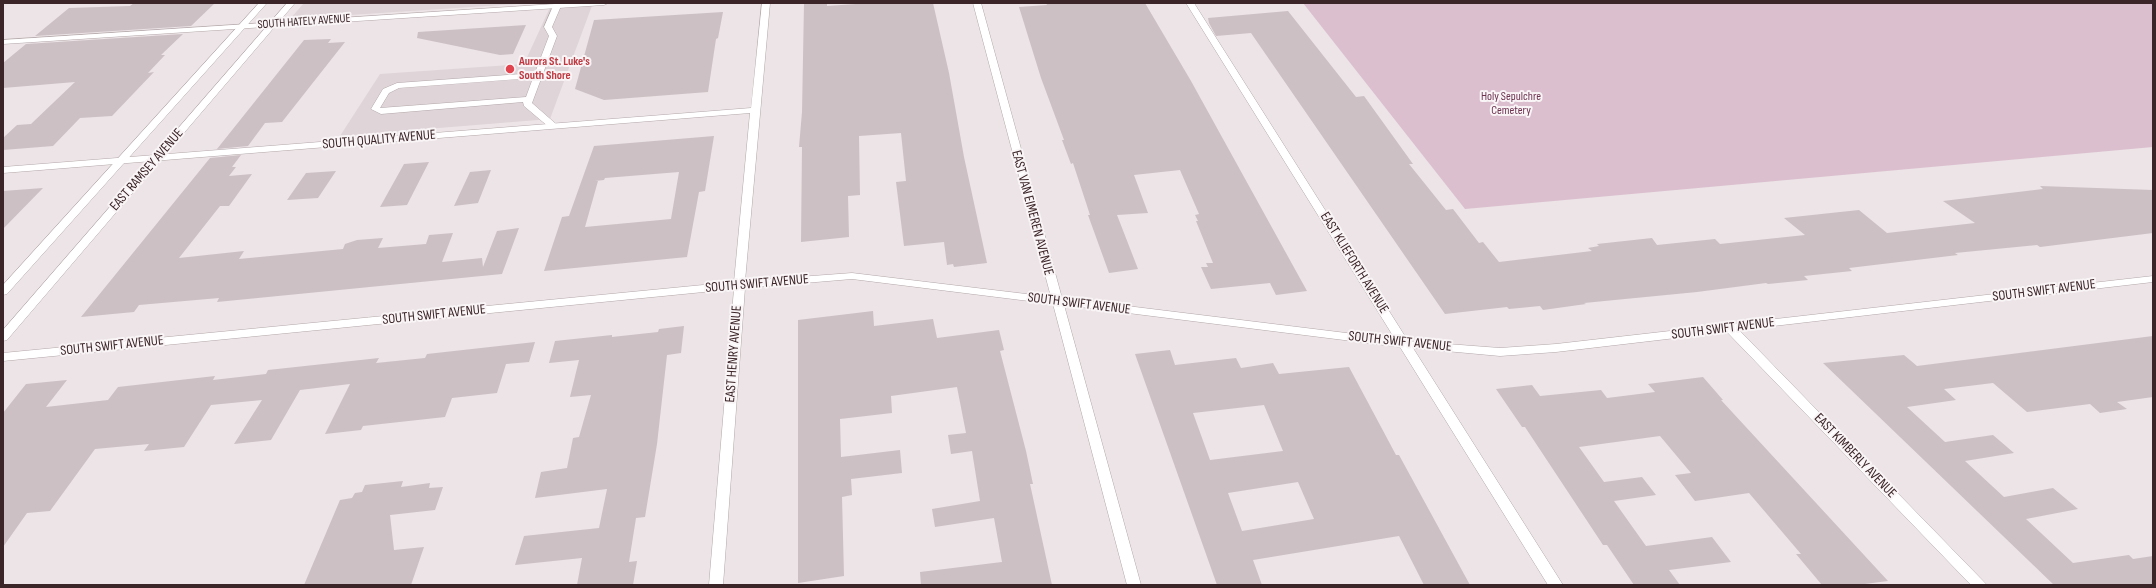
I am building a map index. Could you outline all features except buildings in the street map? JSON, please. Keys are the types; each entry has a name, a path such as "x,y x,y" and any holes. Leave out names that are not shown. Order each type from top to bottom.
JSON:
{"street":[{"name":"EAST RAMSEY AVENUE","path":"3,292 264,3"},
{"name":"EAST RAMSEY AVENUE","path":"3,337 291,3"},
{"name":"SOUTH HATELY AVENUE","path":"3,42 604,3"},
{"name":"EAST HENRY AVENUE","path":"716,585 754,110 766,3"},
{"name":"EAST VAN EIMEREN AVENUE","path":"976,3 1134,585"},
{"name":"EAST KLIEFORTH AVENUE","path":"1190,3 1406,344 1556,585"},
{"path":"553,126 527,104 553,36 548,27 557,6"},
{"path":"529,99 381,111 375,109 386,91 397,86 538,75"},
{"name":"SOUTH QUALITY AVENUE","path":"3,170 754,110"},
{"name":"SOUTH SWIFT AVENUE","path":"3,357 739,285 852,276 1406,344 1500,352 1556,348 2153,279"},
{"name":"EAST KIMBERLY AVENUE","path":"1730,328 1980,585"}],"shaded area":[{"path":"304,3 532,3 290,19"},
{"name":"Aurora St. Luke's South Shore","path":"552,3 593,3 550,119 340,136 380,74 524,64"}],"green space":[{"name":"Holy Sepulchre Cemetery","path":"1303,3 2153,3 2153,147 1465,209"}],"place":[{"name":"Aurora St. Luke's South Shore","path":"510,69"}]}
